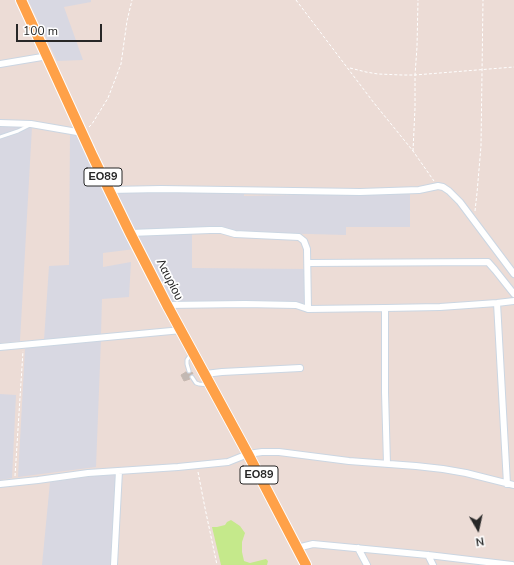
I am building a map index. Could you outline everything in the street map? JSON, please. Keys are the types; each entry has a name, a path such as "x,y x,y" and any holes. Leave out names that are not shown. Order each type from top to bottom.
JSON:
{"main road":[{"name":"Λαυρίου","path":"21,0 130,233 306,565"}],"street":[{"path":"0,64 48,56"},
{"path":"0,123 32,124 83,133"},
{"path":"109,190 161,189 360,192 419,190 438,186 443,187 449,190 460,202 514,274"},
{"path":"130,233 221,230 235,234 299,237 304,241 307,249 308,309"},
{"path":"308,263 488,262 514,294"},
{"path":"167,305 267,304 296,305 308,309 440,307 514,301"},
{"path":"496,303 507,484"},
{"path":"385,308 387,464"},
{"path":"0,347 182,330"},
{"path":"205,374 300,368"},
{"path":"0,484 119,470 228,462 248,454 279,452 349,461 443,469 486,478 514,486"},
{"path":"114,565 119,470"},
{"path":"297,548 313,544 512,565"},
{"path":"358,548 366,565"},
{"path":"428,555 433,565"}],"lane":[{"path":"0,137 18,131 32,124"},
{"path":"189,371 187,368 188,360 193,350"},
{"path":"192,377 194,381 199,384 211,385"}],"path":[{"path":"83,133 92,124 108,98 121,64 127,21 132,0"},
{"path":"296,0 438,186"},
{"path":"413,152 418,0"},
{"path":"474,221 481,146 483,0"},
{"path":"348,67 366,72 402,76 514,67"},
{"path":"14,482 24,345"},
{"path":"197,465 217,565"}],"shaded area":[{"path":"28,0 91,0 91,2 64,7 83,60 57,61"},
{"path":"0,126 32,127 20,341 0,343"},
{"path":"70,131 77,133 135,249 103,253 103,267 131,262 129,297 102,299 101,334 44,340 49,266 69,265"},
{"path":"117,193 244,193 244,196 410,194 410,227 346,227 346,235 235,232 192,229 192,268 307,269 306,303 171,303"},
{"path":"101,339 96,467 18,477 25,349 29,346"},
{"path":"0,394 16,395 12,478 0,480"},
{"path":"118,473 112,565 42,565 50,482"}],"green space":[{"path":"231,520 240,526 245,533 242,542 244,561 250,563 266,559 268,561 267,565 221,565 212,527 225,525"}],"building":[{"path":"186,372 189,374 192,372 193,374 190,375 190,379 184,381 181,375"}]}
